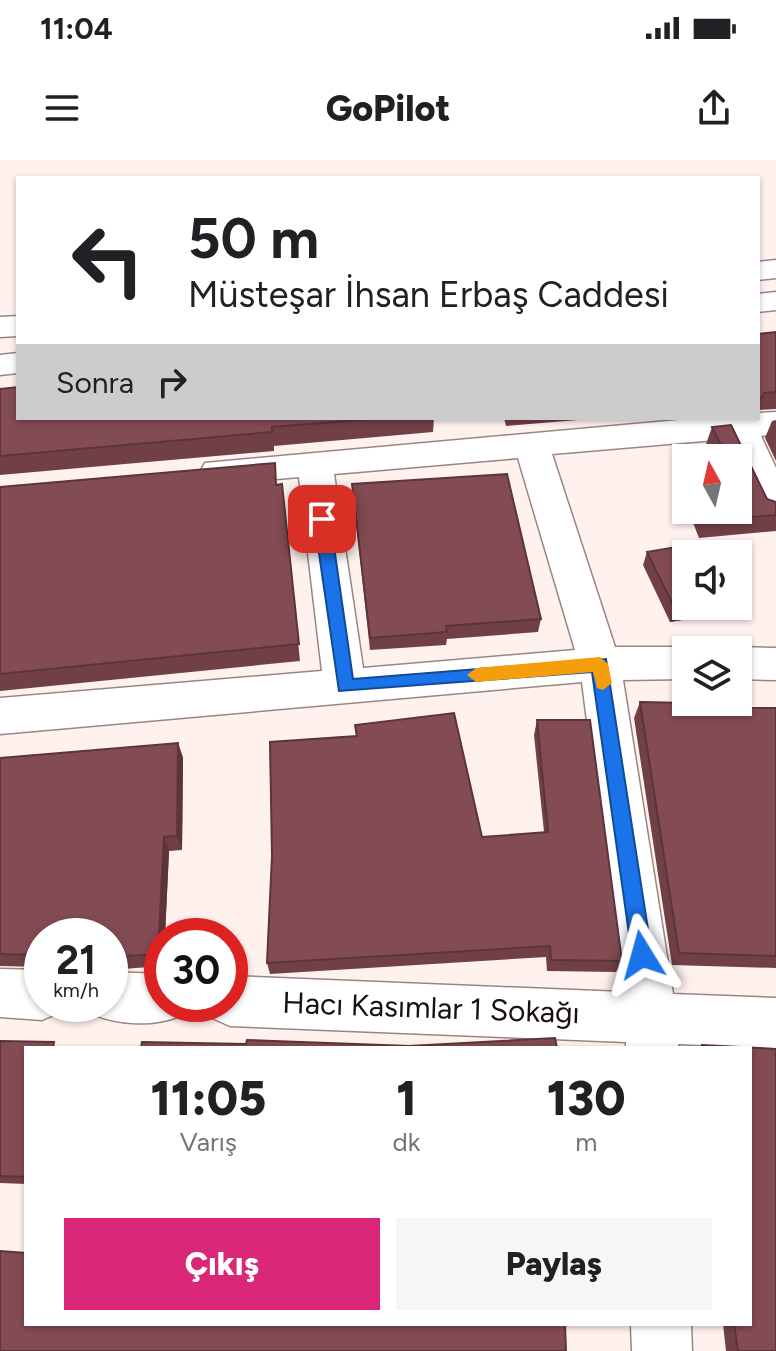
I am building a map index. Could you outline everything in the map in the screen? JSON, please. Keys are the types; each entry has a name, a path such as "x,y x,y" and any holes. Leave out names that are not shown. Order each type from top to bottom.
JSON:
{"street":[{"path":"189,474 776,423"},
{"path":"739,427 776,506"},
{"path":"532,446 600,664 651,1032"},
{"path":"315,464 345,686"},
{"path":"0,716 600,664 672,663"},
{"path":"752,663 776,664"},
{"path":"0,993 24,994"},
{"name":"Hacı Kasımlar 1 Sokağı","path":"248,1002 651,1032 776,1023"},
{"path":"661,1326 662,1351"}],"building":[{"path":"776,332 776,392 764,393 761,398 760,398 760,334"},
{"path":"16,387 16,420 359,420 272,427 272,432 0,456 0,389"},
{"path":"731,425 740,444 720,444 712,427"},
{"path":"275,463 276,485 282,484 299,644 0,674 0,487"},
{"path":"752,468 767,499 776,502 776,515 752,517"},
{"path":"507,474 541,619 446,626 447,632 370,638 352,484"},
{"path":"672,548 672,603 647,552"},
{"path":"640,702 672,703 672,716 752,716 752,708 776,708 776,956 679,953"},
{"path":"454,713 482,837 548,832 537,720 590,720 622,961 551,960 550,946 267,963 272,856 270,742 357,736 355,725"},
{"path":"178,743 177,836 164,837 160,918 144,918 144,955 128,956 128,918 24,918 24,955 0,954 0,758"},
{"path":"555,1038 557,1046 409,1046"},
{"path":"247,1040 409,1046 141,1046 142,1042 246,1044"},
{"path":"0,1041 54,1042 53,1046 24,1046 24,1177 0,1176"},
{"path":"752,1048 776,1049 776,1351 738,1351 734,1326 752,1326"},
{"path":"0,1251 24,1253 24,1326 565,1326 566,1351 0,1351"}],"slow traffic":[{"path":"476,675 600,664 603,683"}],"route":[{"path":"322,519 345,686 600,664 642,955"}]}
